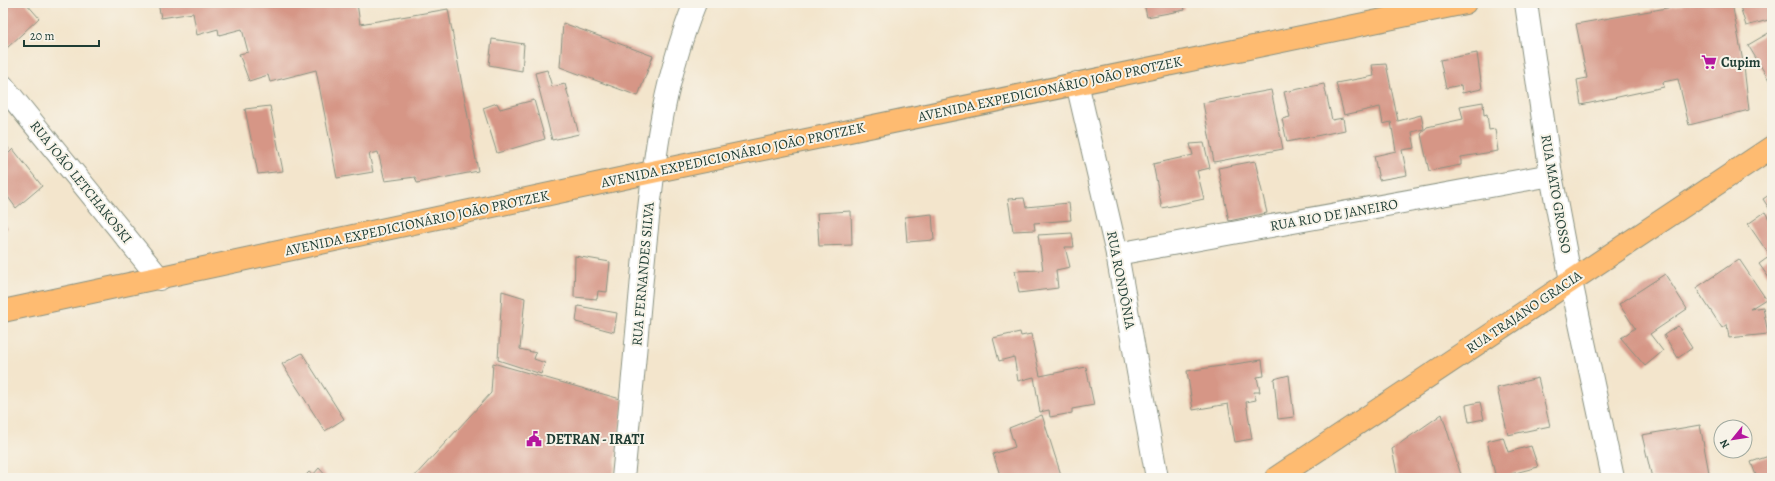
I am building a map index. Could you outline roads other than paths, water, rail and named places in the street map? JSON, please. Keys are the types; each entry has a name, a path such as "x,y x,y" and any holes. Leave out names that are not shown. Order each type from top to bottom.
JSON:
{"main road":[{"name":"AVENIDA EXPEDICIONÁRIO JOÃO PROTZEK","path":"3,311 160,279 652,172 1464,3"},
{"name":"RUA TRAJANO GRACIA","path":"1276,478 1770,150"}],"street":[{"name":"RUA FERNANDES SILVA","path":"624,478 652,172 666,88 683,32 694,3"},
{"name":"RUA MATO GROSSO","path":"1526,3 1552,175 1571,281 1613,478"},
{"name":"RUA RONDÔNIA","path":"1077,83 1117,254 1157,478"},
{"name":"RUA JOÃO LETCHAKOSKI","path":"3,86 160,279"},
{"name":"RUA RIO DE JANEIRO","path":"1117,254 1552,175"}],"place":[{"name":"Cupim","path":"1709,62"},
{"name":"DETRAN - IRATI","path":"534,439"}]}
